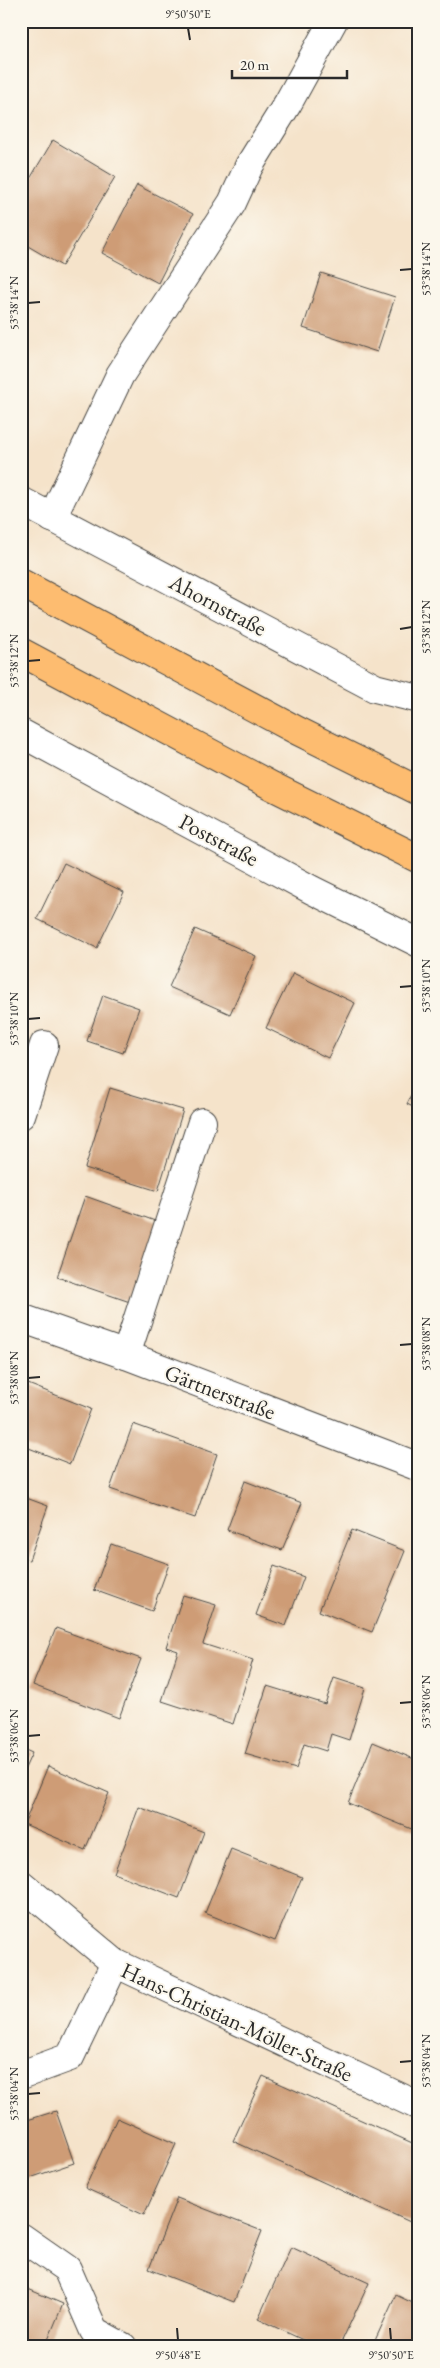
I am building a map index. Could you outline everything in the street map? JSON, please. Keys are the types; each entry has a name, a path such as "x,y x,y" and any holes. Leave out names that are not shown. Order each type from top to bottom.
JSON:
{"highway":[{"path":"21,583 298,731 419,791"},
{"path":"21,652 272,786 419,858"}],"street":[{"path":"52,518 120,375 232,203 249,166 288,103 333,21"},
{"name":"Ahornstraße","path":"21,501 375,688 419,699"},
{"name":"Poststraße","path":"21,733 312,890 419,943"},
{"path":"21,1115 44,1045"},
{"path":"126,1355 202,1122"},
{"name":"Gärtnerstraße","path":"21,1318 126,1355 419,1467"},
{"path":"21,1884 115,1962"},
{"name":"Hans-Christian-Möller-Straße","path":"21,2075 70,2057 115,1962 419,2106"},
{"path":"21,2237 67,2268 94,2331 123,2347"}],"building":[{"path":"53,140 115,177 62,266 21,242 21,194"},
{"path":"137,185 193,214 158,283 102,253"},
{"path":"321,273 395,297 377,352 303,328"},
{"path":"64,863 124,892 97,948 37,919"},
{"path":"195,929 256,956 230,1014 169,987"},
{"path":"293,973 355,1003 328,1058 266,1028"},
{"path":"103,995 139,1008 123,1053 87,1041"},
{"path":"21,1047 32,1051 21,1082"},
{"path":"419,1079 419,1110 407,1104"},
{"path":"110,1088 183,1110 158,1191 85,1168"},
{"path":"85,1196 158,1222 130,1302 57,1277"},
{"path":"28,1384 91,1409 70,1464 21,1445 21,1402"},
{"path":"133,1424 217,1454 195,1518 110,1489"},
{"path":"245,1481 302,1503 282,1550 227,1530"},
{"path":"21,1496 48,1506 29,1560 21,1558"},
{"path":"352,1530 405,1551 372,1632 319,1611"},
{"path":"111,1544 169,1564 152,1611 94,1590"},
{"path":"274,1566 304,1577 286,1626 256,1615"},
{"path":"183,1595 216,1605 203,1644 253,1660 233,1724 162,1701 178,1651 166,1647"},
{"path":"56,1628 141,1659 119,1718 33,1685"},
{"path":"334,1678 365,1688 349,1740 331,1734 326,1751 304,1744 296,1769 245,1754 267,1686 325,1704"},
{"path":"373,1742 419,1761 419,1832 348,1803"},
{"path":"21,1748 32,1753 21,1777"},
{"path":"48,1766 109,1793 85,1850 24,1824"},
{"path":"139,1807 204,1832 179,1898 114,1873"},
{"path":"231,1849 302,1877 275,1941 205,1913"},
{"path":"263,2076 419,2146 419,2226 233,2141"},
{"path":"56,2111 74,2163 21,2181 21,2122"},
{"path":"117,2118 176,2144 144,2215 85,2188"},
{"path":"177,2198 262,2231 234,2302 149,2269"},
{"path":"291,2247 369,2283 339,2347 318,2347 258,2319"},
{"path":"21,2286 63,2304 45,2347 21,2347"},
{"path":"396,2295 419,2306 419,2347 372,2347"}]}
